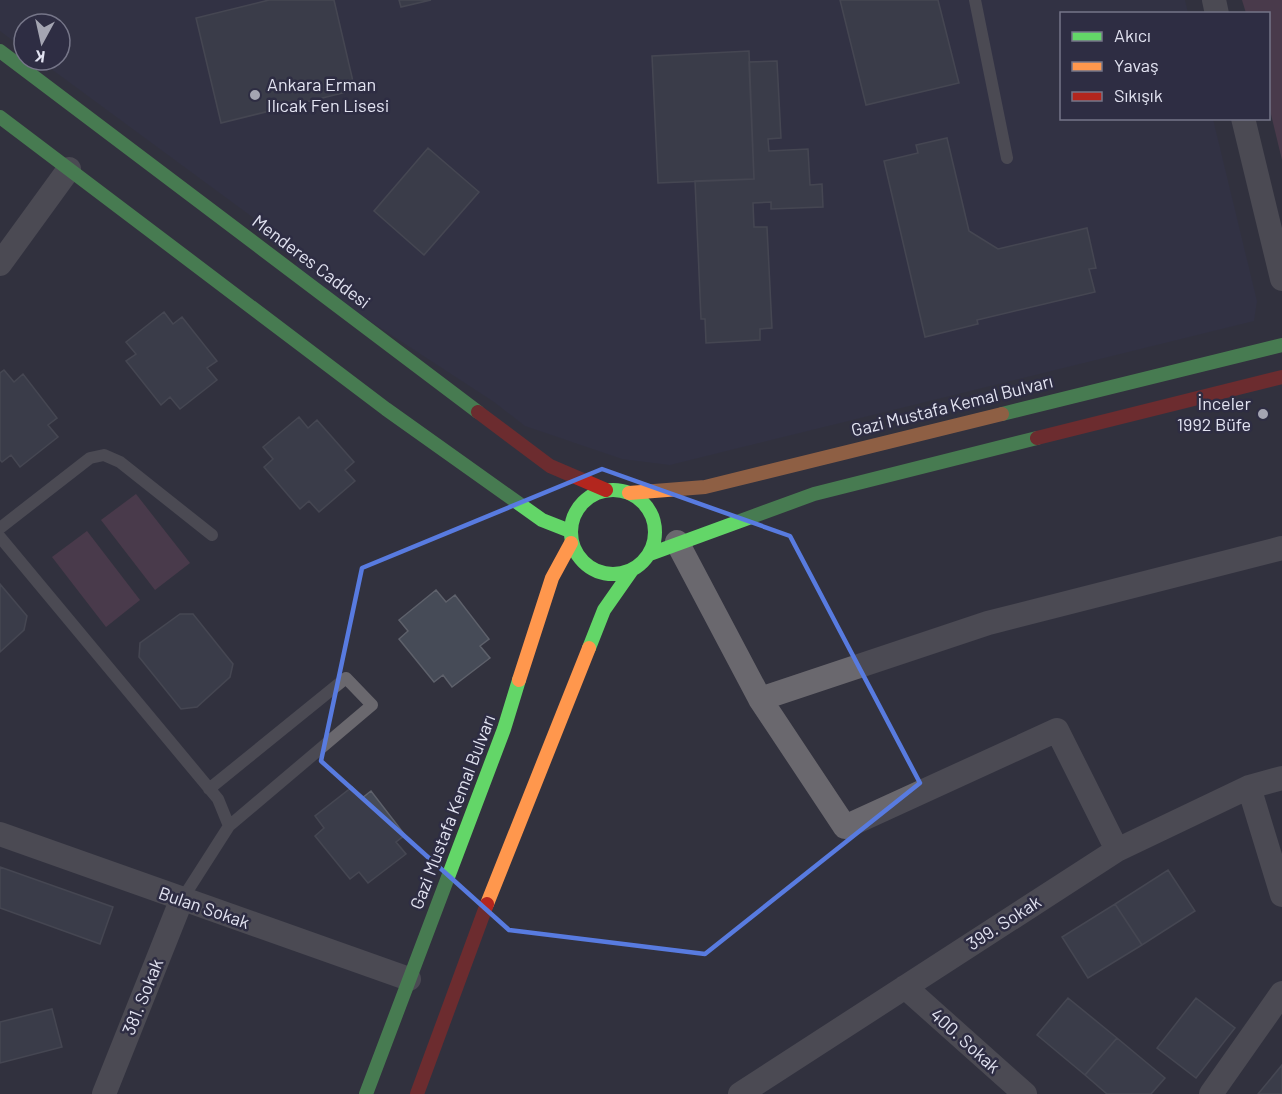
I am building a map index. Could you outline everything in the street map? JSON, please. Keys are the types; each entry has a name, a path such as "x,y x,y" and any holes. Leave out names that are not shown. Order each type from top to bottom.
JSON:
{"main road":[{"name":"Menderes Caddesi","path":"0,51 550,466 606,490"},
{"path":"0,117 386,409 542,520 571,537 583,563 594,571 607,574 632,570"},
{"name":"Gazi Mustafa Kemal Bulvarı","path":"629,493 705,487 1282,345"},
{"path":"417,1094 499,871 604,610 632,570 650,554 814,494 1282,376"},
{"path":"571,537 577,509 595,494 606,490 629,493 649,509 653,520 654,542 650,554"},
{"name":"Gazi Mustafa Kemal Bulvarı","path":"366,1094 504,729 552,578 571,537"}],"street":[{"path":"1243,120 1282,279"},
{"path":"0,264 69,169"},
{"path":"678,542 760,699 845,827 1057,730 1117,850"},
{"path":"760,699 988,623 1282,548"},
{"name":"399. Sokak","path":"742,1093 1117,850 1249,787 1282,778"},
{"path":"1249,787 1282,896"},
{"name":"Bulan Sokak","path":"0,834 181,901 409,979"},
{"name":"381. Sokak","path":"104,1094 181,901"},
{"name":"400. Sokak","path":"905,987 1025,1094"},
{"path":"1211,1094 1282,993"}],"lane":[{"path":"975,0 1007,158"},
{"path":"0,528 90,458 104,454 120,462 212,535"},
{"path":"0,537 209,789 224,811 229,826"},
{"path":"181,901 229,826 372,705 346,678 209,789"}],"highlighted area":[{"path":"602,469 790,536 920,783 705,954 509,930 321,761 362,568"}],"shaded area":[{"path":"0,0 1185,0 1188,12 1060,12 1060,120 1213,120 1257,301 1254,321 670,465 622,459 525,426 494,402 293,271 300,252 55,72 72,72 72,12 12,12 12,40 0,31"},
{"path":"1242,0 1282,0 1282,160 1270,110 1270,12 1246,12"},
{"path":"136,494 190,563 155,590 101,520"},
{"path":"87,531 140,600 106,627 52,557"}],"building":[{"path":"269,0 334,0 355,90 221,123 196,18"},
{"path":"399,0 431,0 401,7"},
{"path":"840,0 938,0 959,83 866,105"},
{"path":"749,51 754,179 658,183 652,56"},
{"path":"777,61 781,138 768,139 769,151 808,149 810,185 822,184 823,207 771,209 771,202 753,203 754,227 767,227 772,328 760,329 760,340 706,343 705,319 701,319 695,181 754,179 749,62"},
{"path":"947,138 969,231 998,249 1087,228 1096,268 1089,269 1095,292 977,320 978,324 925,337 884,161 918,153 916,145"},
{"path":"428,148 479,192 424,255 374,211"},
{"path":"164,312 173,324 182,317 217,361 207,368 217,380 180,409 170,397 161,405 126,361 136,354 126,342"},
{"path":"4,370 14,382 23,374 57,418 48,425 58,437 20,467 11,455 2,462 0,460 0,373"},
{"path":"299,417 308,428 317,420 354,462 345,470 355,481 319,512 309,501 300,509 264,467 273,459 263,447"},
{"path":"0,584 27,616 24,630 0,652"},
{"path":"436,590 446,602 455,595 489,639 480,646 490,658 452,687 443,675 434,682 399,639 408,631 399,620"},
{"path":"180,614 193,614 233,664 230,677 197,707 181,709 139,657 140,643"},
{"path":"352,787 362,798 371,791 405,835 396,842 406,854 368,883 359,872 350,879 315,836 324,828 315,816"},
{"path":"0,867 113,907 100,944 0,908"},
{"path":"1168,870 1195,911 1142,945 1115,904"},
{"path":"1115,904 1142,945 1088,978 1062,937"},
{"path":"1068,998 1117,1038 1085,1075 1037,1035"},
{"path":"1196,998 1235,1028 1196,1078 1157,1048"},
{"path":"52,1009 62,1047 0,1063 0,1022"},
{"path":"1117,1038 1165,1078 1151,1094 1107,1094 1085,1075"},
{"path":"1282,1065 1282,1094 1258,1094"}],"traffic: fast":[{"path":"0,51 478,412"},
{"path":"0,117 386,409 542,520 570,531"},
{"path":"1002,414 1282,345"},
{"path":"650,554 814,494 1037,438"},
{"path":"605,490 621,490 637,497 648,508 655,524 655,532 652,548 643,562 621,574 605,574 589,567 578,556 571,540 571,524 578,508 589,497 605,490"},
{"path":"589,648 604,610 632,570"},
{"path":"366,1094 504,729 519,680"}],"traffic: slow":[{"path":"629,493 705,487 1002,414"},
{"path":"519,680 552,578 571,543"},
{"path":"487,904 589,648"}],"traffic: jam":[{"path":"1037,438 1282,377"},
{"path":"478,412 550,466 606,490"},
{"path":"417,1094 487,904"}],"place":[{"name":"Ankara Erman Ilıcak Fen Lisesi","path":"255,95"},
{"name":"İnceler 1992 Büfe","path":"1263,414"}]}
